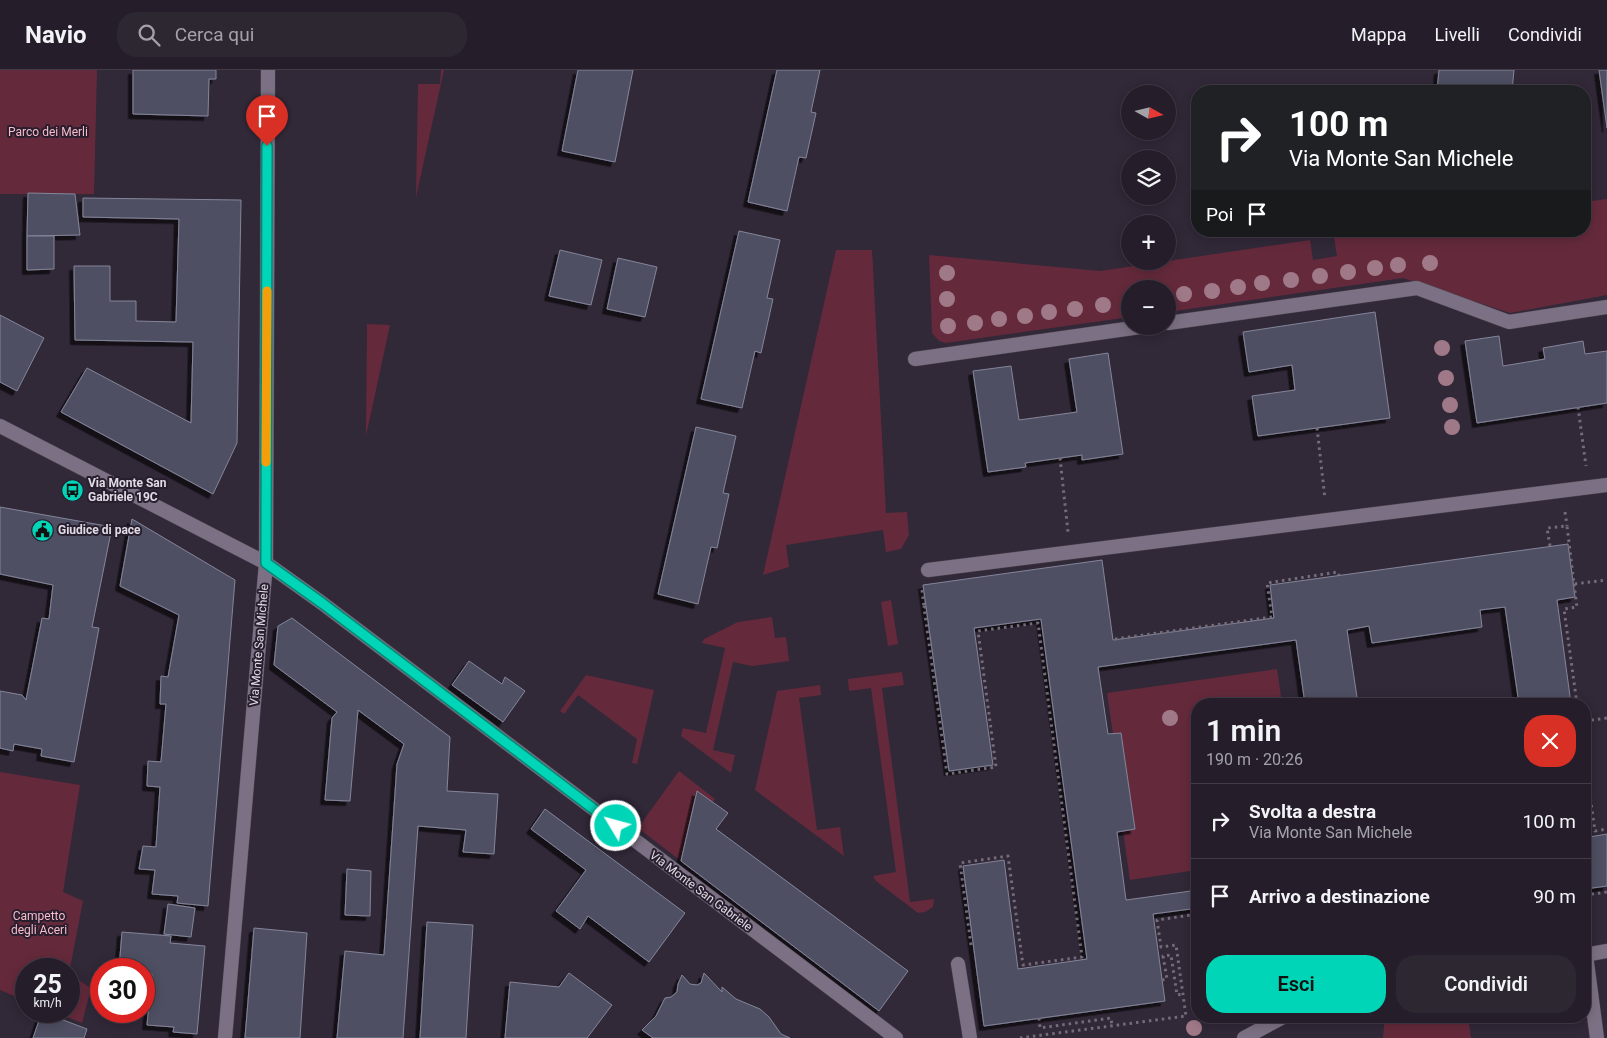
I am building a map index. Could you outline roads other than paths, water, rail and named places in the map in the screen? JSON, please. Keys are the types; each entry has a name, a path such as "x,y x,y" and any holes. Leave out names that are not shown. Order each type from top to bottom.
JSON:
{"street":[{"name":"Via Monte San Michele","path":"225,1038 266,563 268,70"},
{"path":"1176,322 1417,288 1510,322 1607,307"},
{"path":"915,359 1121,330"},
{"name":"Via Monte San Gabriele","path":"0,426 266,563 896,1038"},
{"path":"928,570 1607,485"},
{"path":"1591,954 1607,951"},
{"path":"958,964 970,1038"},
{"path":"1591,996 1597,1038"},
{"path":"1244,1038 1272,1023"}],"place":[{"name":"Via Monte San Gabriele 19C","path":"72,490"},
{"name":"Giudice di pace","path":"42,530"}],"park label":[{"name":"Parco dei Merli","path":"48,132"},
{"name":"Campetto degli Aceri","path":"39,923"}]}
